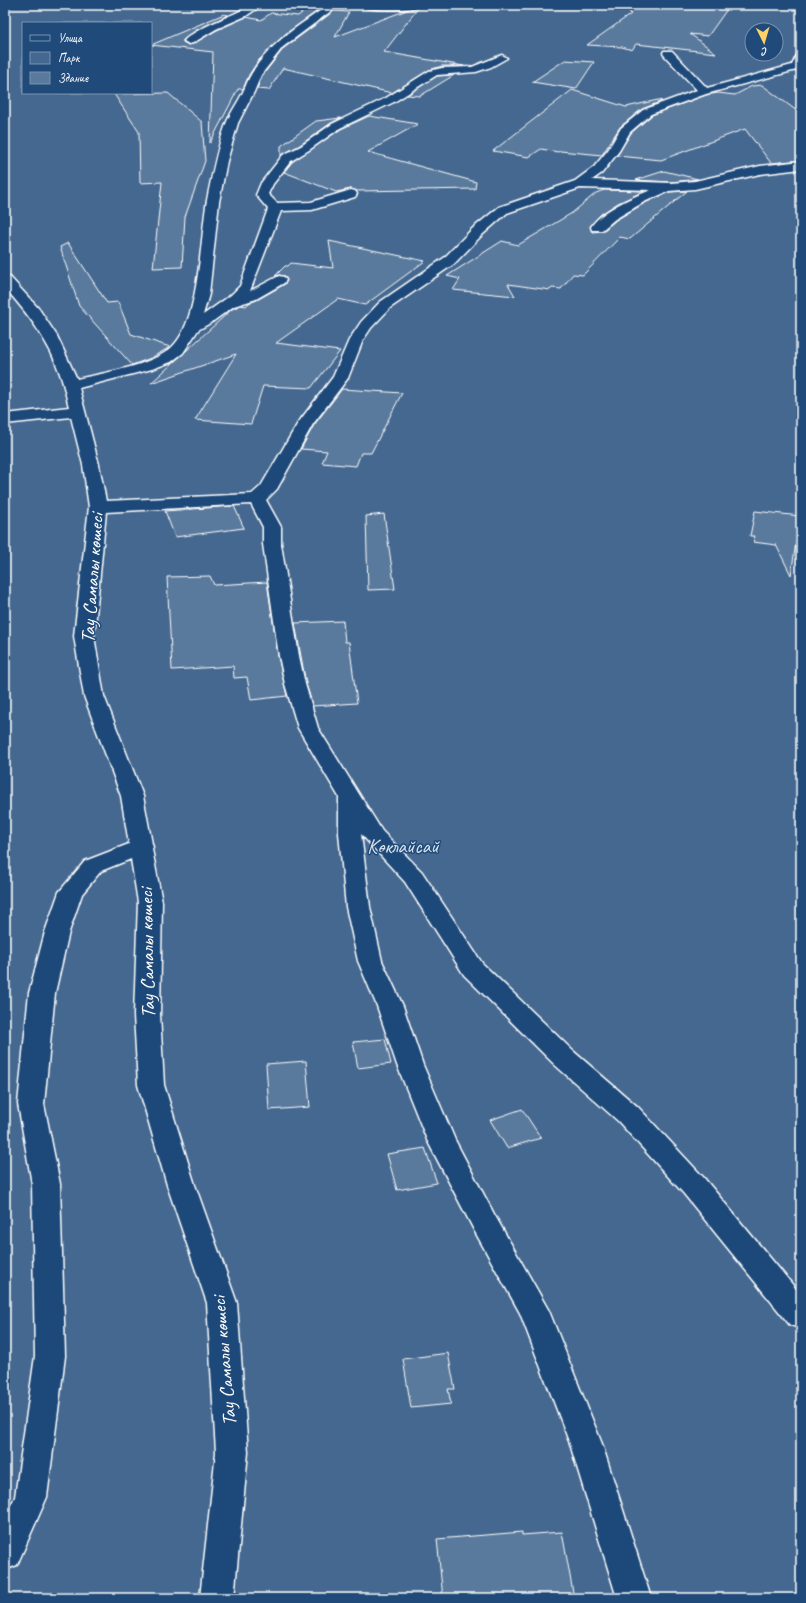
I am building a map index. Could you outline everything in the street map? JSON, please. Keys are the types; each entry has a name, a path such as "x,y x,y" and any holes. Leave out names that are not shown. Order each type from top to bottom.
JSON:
{"street":[{"path":"189,41 213,27 243,14 257,5"},
{"path":"70,385 106,377 166,359 178,350 192,327 202,294 213,202 220,161 232,123 249,92 256,74 279,45 334,5"},
{"path":"364,5 396,7 416,5"},
{"path":"668,53 704,91"},
{"path":"98,507 257,499 268,489 306,423 340,378 356,340 385,305 449,261 476,232 503,210 583,181 601,165 613,151 626,130 647,112 704,91 796,67 801,56"},
{"path":"192,327 207,319 236,298 250,280 274,215 274,207 262,195 266,183 286,158 304,148 336,126 390,100 433,73 439,71 472,70 483,68 502,58"},
{"path":"583,181 608,184 669,187 695,185 760,170 801,165"},
{"path":"597,227 610,216 640,199 669,187"},
{"path":"274,207 312,206 351,194"},
{"name":"Тау Самалы көшесі","path":"5,280 34,312 50,336 68,374 92,465 98,507 84,636 94,696 132,796 142,847 150,902 147,1015 151,1085 181,1185 222,1302 232,1452 216,1598"},
{"path":"229,303 251,296 279,280"},
{"path":"5,419 78,411"},
{"path":"257,499 272,527 272,544 289,656 295,684 308,728 373,835 414,877 473,969 564,1058 628,1114 694,1186 801,1316"},
{"path":"349,796 350,833 358,907 370,962 390,1006 410,1065 441,1140 484,1222 534,1311 586,1444 634,1598"},
{"path":"5,1554 31,1497 50,1356 46,1184 31,1104 42,993 57,932 71,892 93,866 142,847"}],"green space":[{"name":"Көклайсай","path":"5,5 801,5 801,1598 5,1598"}],"building":[{"path":"625,5 730,5 708,36 690,34 716,53 636,44 632,50 622,47 587,45 631,14"},
{"path":"419,7 384,52 464,66 442,66 429,70 392,93 283,68 269,90 257,89 262,76 284,48 334,11 349,12 335,37 407,10"},
{"path":"307,9 319,10 285,34 258,61 249,75 243,89 238,89 210,143 213,52 152,45 224,14 228,15 196,30 183,40 183,42 188,45 193,44 217,30 246,17 261,20 271,13 298,16"},
{"path":"565,60 594,62 576,89 532,82"},
{"path":"454,75 420,96 407,95 437,76"},
{"path":"762,85 801,114 801,160 771,163 745,129 661,160 617,156 631,133 652,115 706,95 718,93 735,95 752,86"},
{"path":"572,90 626,107 658,100 662,101 642,109 620,127 602,155 558,152 541,149 529,157 493,151"},
{"path":"168,93 202,122 205,161 185,217 182,267 153,268 162,182 140,183 139,132 114,94"},
{"path":"369,116 418,124 368,152 476,182 475,189 357,191 351,189 336,192 284,172 292,162 341,129"},
{"path":"341,118 331,123 300,145 281,155 281,146 316,121"},
{"path":"664,171 698,179 671,182 636,180"},
{"path":"604,190 644,191 618,203 601,214 590,226 592,232 603,231 616,220 645,203 669,192 687,191 630,239 620,237 583,275 573,274 561,289 552,288 550,290 508,284 515,296 453,290 460,279 447,276 502,241 518,245 572,213 596,193"},
{"path":"329,241 425,261 365,305 338,299 276,343 340,351 311,388 263,386 251,424 195,420 236,354 151,383 232,309 241,305 246,306 285,284 287,281 285,276 275,276 285,266 288,266 291,263 333,268"},
{"path":"68,243 107,303 118,302 131,334 170,347 151,358 132,365 79,306 60,247"},
{"path":"342,389 402,393 371,453 361,453 356,466 322,463 327,451 301,449 314,425"},
{"path":"234,506 244,528 175,537 165,511"},
{"path":"755,511 800,516 791,575 776,545 753,542 755,536 750,536"},
{"path":"384,514 395,589 368,590 366,516"},
{"path":"210,576 214,585 267,582 278,656 287,696 251,700 247,677 234,678 233,666 172,670 167,577"},
{"path":"343,621 345,642 349,642 357,703 313,706 306,684 295,623"},
{"path":"385,1039 391,1064 358,1068 353,1042"},
{"path":"306,1061 310,1107 269,1110 266,1064"},
{"path":"522,1109 541,1138 507,1148 490,1120"},
{"path":"425,1148 437,1183 397,1190 387,1154"},
{"path":"448,1353 455,1389 448,1389 451,1404 411,1408 403,1359"},
{"path":"522,1532 522,1535 562,1532 574,1598 443,1598 437,1539"}]}
